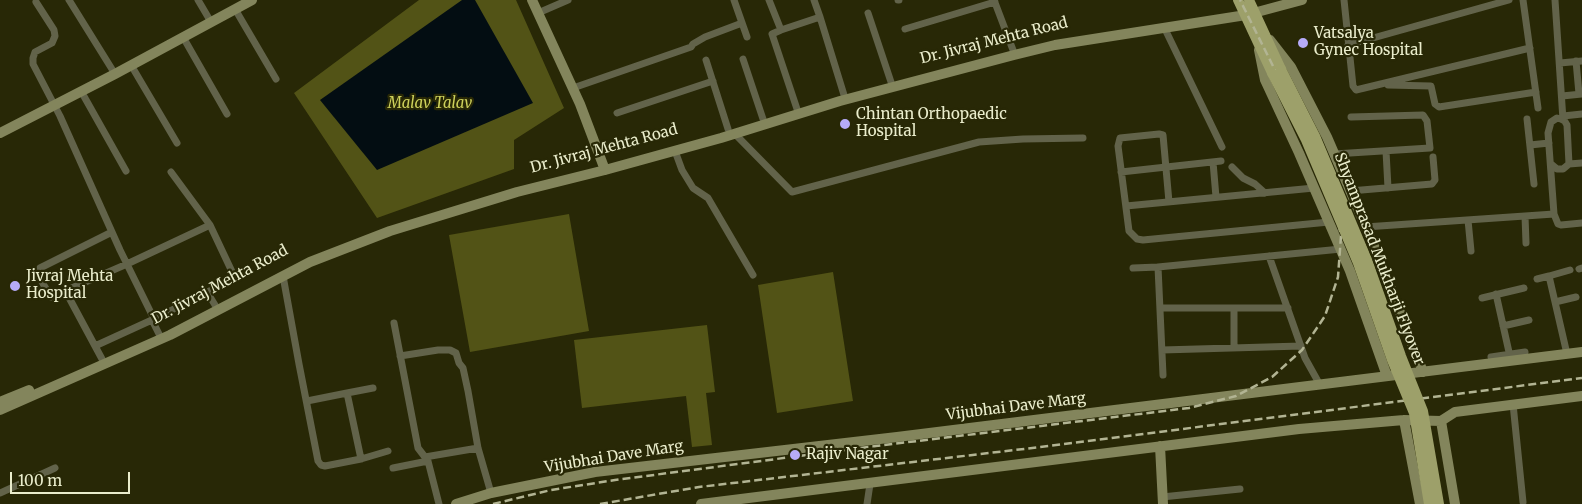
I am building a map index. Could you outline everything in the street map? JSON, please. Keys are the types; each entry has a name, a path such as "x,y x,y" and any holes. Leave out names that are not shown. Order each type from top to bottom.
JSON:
{"main road":[{"name":"Shyamprasad Mukharji Flyover","path":"1247,7 1277,71 1358,263 1392,360 1414,413 1429,504"},
{"name":"Shyamprasad Mukharji Flyover","path":"1277,71 1315,136 1367,260 1401,356 1423,411 1439,504"}],"street":[{"path":"69,0 115,74"},
{"path":"198,0 210,22"},
{"path":"0,133 252,0"},
{"path":"532,0 572,88 604,168"},
{"path":"538,13 568,0"},
{"path":"734,0 747,37"},
{"path":"769,0 780,30"},
{"path":"814,0 844,95"},
{"path":"0,410 170,336 310,262 390,231 516,192 675,151 731,132 840,101 1014,55 1055,45 1164,27 1280,0"},
{"path":"1247,7 1302,0"},
{"path":"1344,0 1348,45 1354,88 1356,90 1530,48"},
{"path":"1348,45 1509,0"},
{"path":"1523,0 1538,108"},
{"path":"1554,0 1563,118 1568,132 1569,164"},
{"path":"905,29 994,1 1013,50"},
{"path":"36,2 54,30 55,36 52,43 35,52 33,64 54,105 153,319 158,334"},
{"name":"Dr. Jivraj Mehta Road","path":"0,402 158,334 306,257 387,227 514,188 604,168 731,132 797,108 1051,40 1247,7"},
{"path":"236,9 276,79"},
{"path":"868,13 891,82"},
{"path":"797,108 772,34 820,17"},
{"path":"572,88 691,47 705,37 742,23"},
{"path":"1164,27 1222,147"},
{"path":"183,37 227,114"},
{"path":"1261,37 1291,67 1334,154 1366,227 1423,372"},
{"path":"1261,37 1265,80 1350,271 1387,376"},
{"path":"743,59 763,119"},
{"path":"706,60 712,82 731,132 792,192 979,142 1083,138"},
{"path":"1560,63 1579,61 1580,94 1562,96"},
{"path":"130,66 177,143"},
{"path":"618,113 712,82"},
{"path":"1375,85 1430,85 1435,104 1439,106 1536,92"},
{"path":"81,91 126,171"},
{"path":"1582,114 1557,118 1551,122 1548,133 1554,214 1558,224 1561,225 1582,223"},
{"path":"1334,154 1430,148 1426,118 1423,115 1351,117"},
{"path":"1527,119 1534,184"},
{"path":"1169,202 1163,135 1120,138 1118,146 1129,231 1137,239 1143,240 1329,222"},
{"path":"1530,145 1549,143"},
{"path":"675,151 682,170 694,188 708,198 753,275"},
{"path":"1386,151 1388,188"},
{"path":"1350,191 1432,184 1435,180 1433,157"},
{"path":"1121,172 1217,161 1216,197"},
{"path":"1550,163 1557,169 1563,169 1569,164 1582,162"},
{"path":"1232,168 1242,178 1256,184 1265,193"},
{"path":"95,346 235,278 210,225 170,172"},
{"path":"1126,206 1314,188"},
{"path":"1366,227 1554,214"},
{"path":"1525,216 1526,243"},
{"path":"1468,220 1471,251"},
{"path":"112,232 40,268 39,276 50,297 66,292 210,225"},
{"path":"1132,268 1341,250"},
{"path":"1270,256 1305,358 1320,385"},
{"path":"1158,267 1163,375"},
{"path":"1537,278 1570,270"},
{"path":"283,276 318,461 321,465 325,466 361,459 388,451"},
{"path":"1549,276 1567,354"},
{"path":"1482,298 1524,288"},
{"path":"66,292 102,359"},
{"path":"207,292 215,306"},
{"path":"1496,294 1510,358"},
{"path":"1555,302 1576,297"},
{"path":"1160,308 1288,308"},
{"path":"1234,308 1234,348"},
{"path":"1503,326 1529,320"},
{"path":"394,323 418,448 426,459 439,504"},
{"path":"1162,350 1301,346"},
{"path":"400,356 438,350 450,350 456,353 458,363 463,368 478,448 491,493"},
{"path":"1491,357 1510,358 1525,352"},
{"name":"Vijubhai Dave Marg","path":"456,504 491,493 605,471 897,438 1423,372 1510,358 1582,352"},
{"path":"307,402 373,388"},
{"path":"347,393 361,459"},
{"path":"701,504 1299,429 1404,420 1441,421 1455,412 1582,396"},
{"path":"1513,404 1523,502"},
{"path":"1404,420 1420,504"},
{"path":"1441,421 1455,504"},
{"path":"1160,446 1162,501 1240,489"},
{"path":"393,468 478,448"},
{"path":"0,493 56,468"},
{"path":"867,504 870,484"}],"green space":[{"name":"Malav Talav","path":"419,0 516,0 564,108 514,140 514,169 377,218 294,93"},
{"path":"569,214 589,331 470,352 449,235"},
{"path":"833,272 853,401 777,413 758,285"},
{"path":"707,325 715,392 706,393 712,445 692,447 686,396 582,408 574,340"}],"shaded area":[{"path":"462,0 475,0 533,103 377,170 320,100"}],"railway":[{"path":"493,504 551,490 615,480 1189,408 1236,396 1272,377 1302,350 1325,316 1338,277 1341,236 1333,195 1314,148 1240,0"},
{"path":"600,504 699,487 1049,446 1582,378"}],"place":[{"name":"Vatsalya Gynec Hospital","path":"1303,43"},
{"name":"Chintan Orthopaedic Hospital","path":"845,124"},
{"name":"Jivraj Mehta Hospital","path":"15,286"},
{"name":"Rajiv Nagar","path":"795,455"}]}
